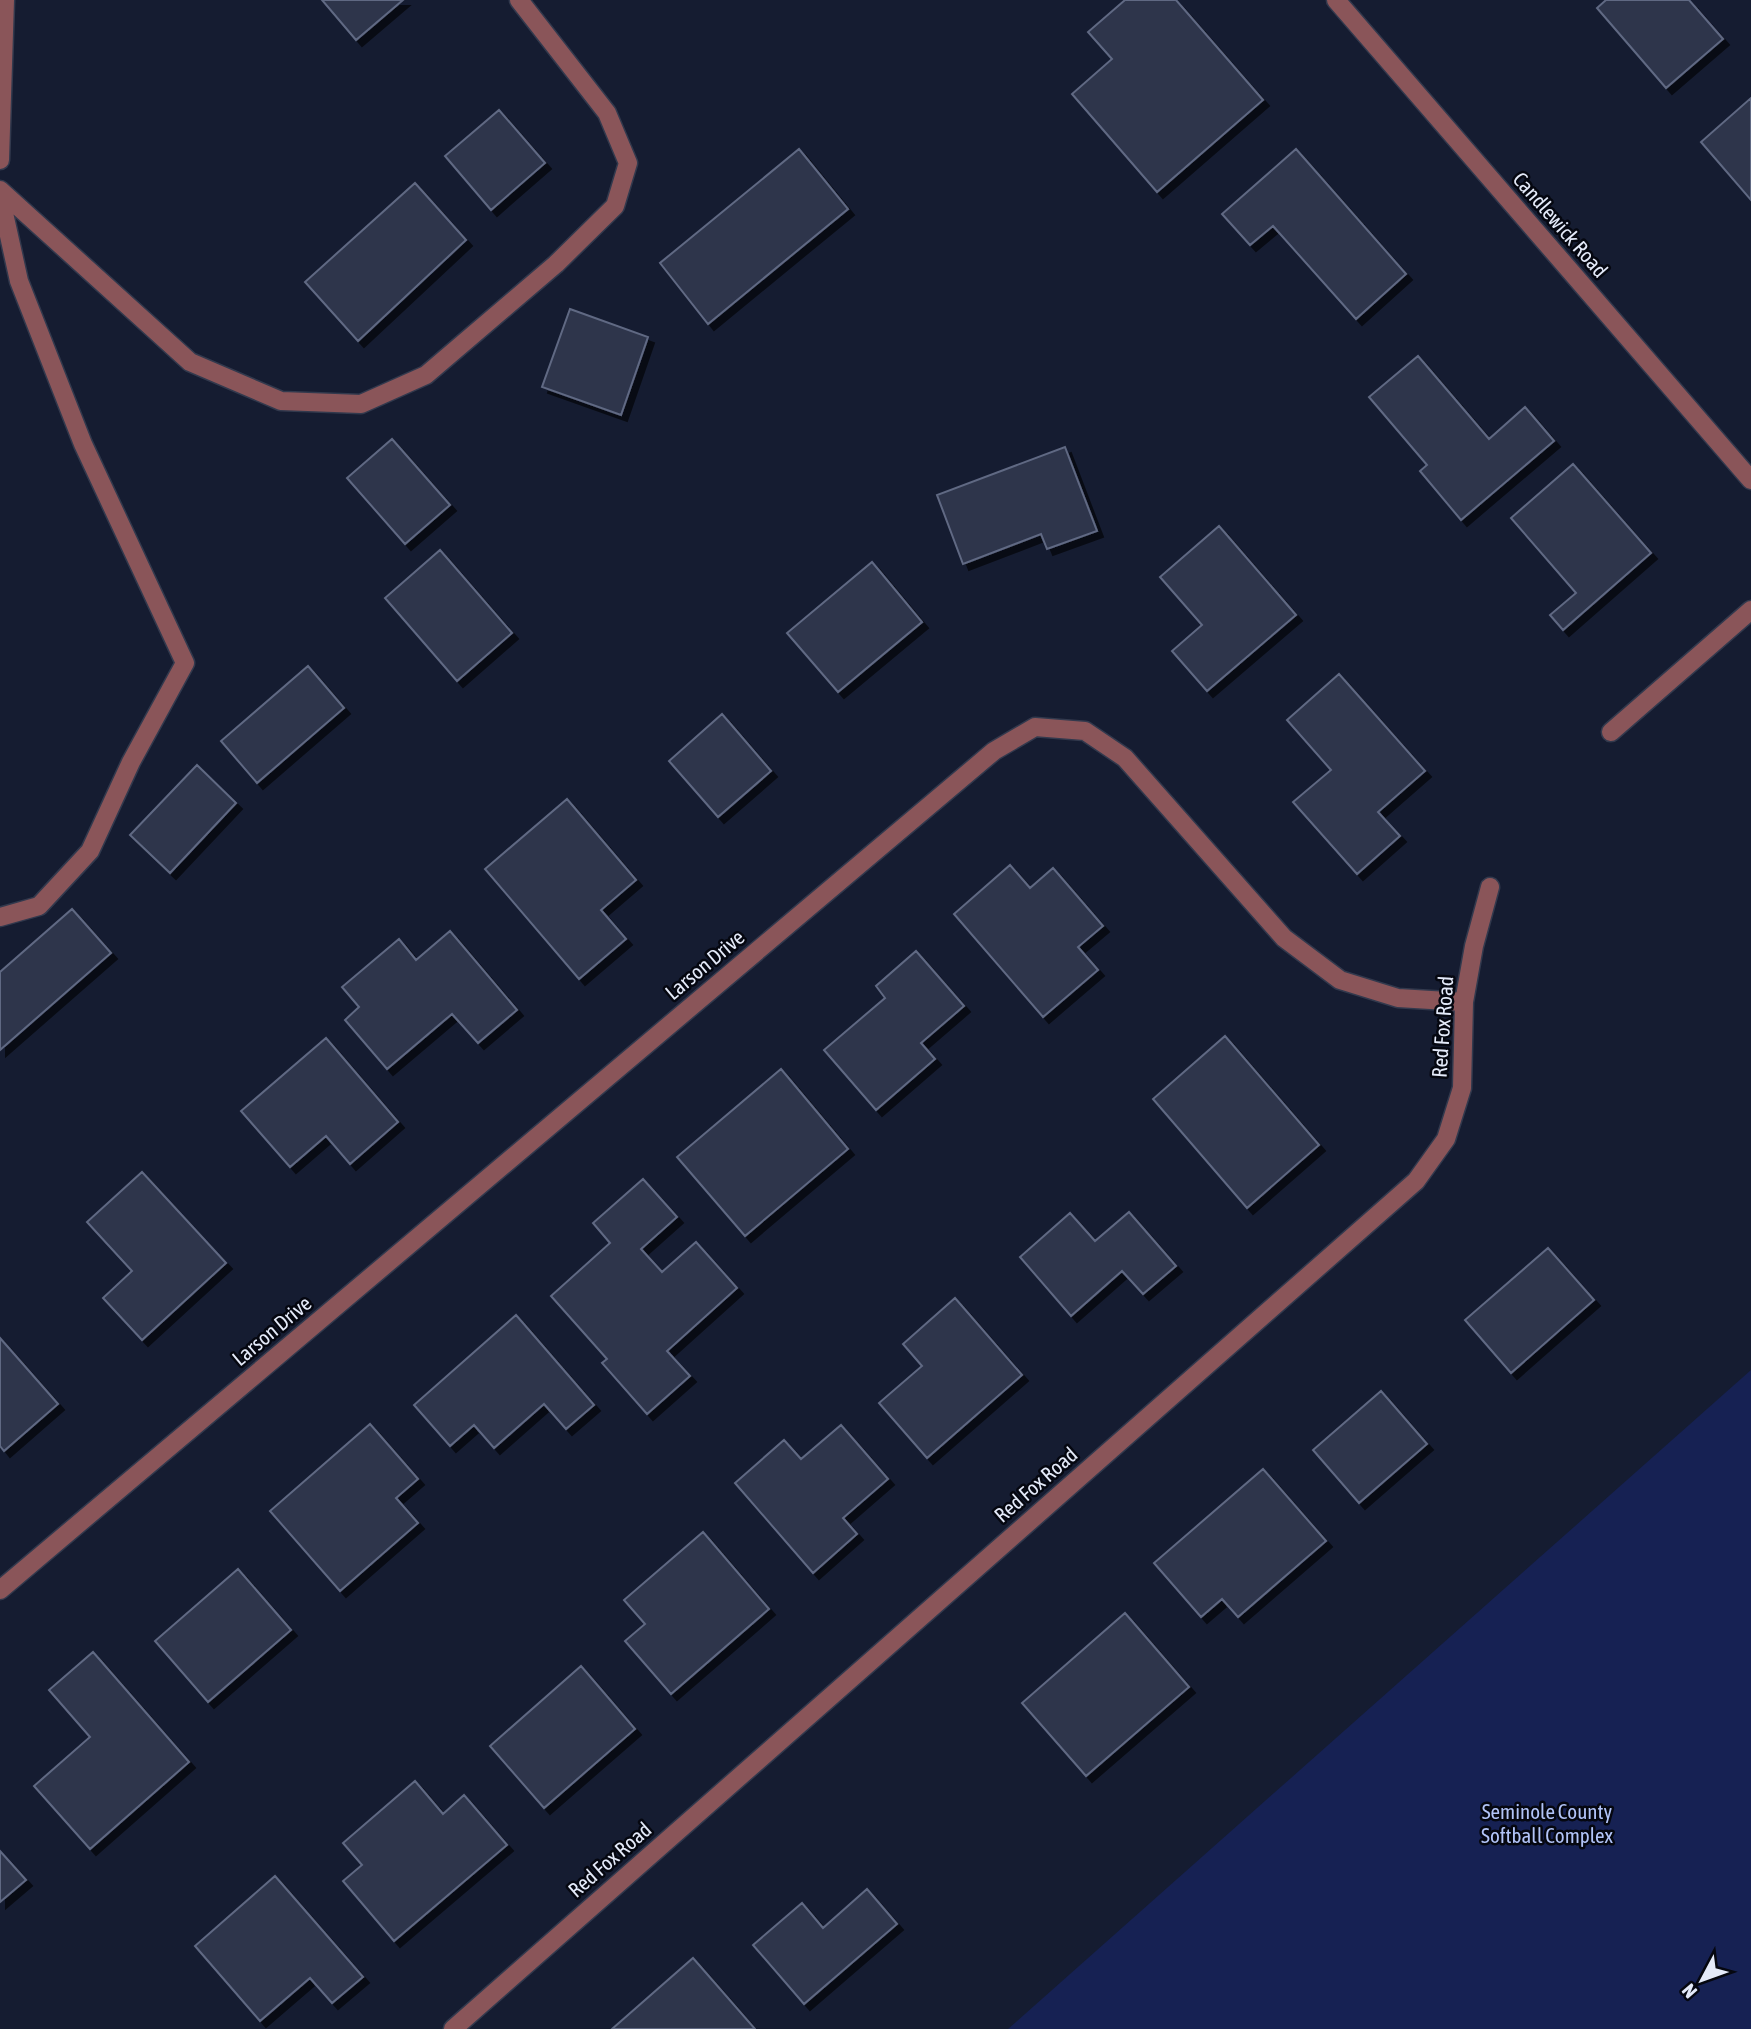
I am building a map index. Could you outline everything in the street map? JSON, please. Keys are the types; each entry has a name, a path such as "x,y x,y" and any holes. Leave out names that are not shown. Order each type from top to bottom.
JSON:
{"street":[{"path":"0,160 5,0"},
{"path":"0,193 190,362 281,401 361,404 426,375 556,264 615,206 628,163 607,113 519,0"},
{"name":"Candlewick Road","path":"1336,0 1751,480"},
{"path":"0,193 19,281 83,444 186,663 131,762 90,851 39,906 0,918"},
{"path":"1611,732 1751,610"},
{"name":"Larson Drive","path":"0,1590 994,751 1035,727 1085,731 1125,758 1284,938 1340,980 1398,998 1464,1002"},
{"name":"Red Fox Road","path":"453,2029 1416,1181 1446,1139 1462,1088 1464,1002 1474,946 1490,887"}],"green space":[{"name":"Seminole County Softball Complex","path":"1751,1370 1751,2029 1008,2029"}],"building":[{"path":"322,0 403,0 356,40"},
{"path":"1125,0 1176,0 1263,100 1157,192 1072,94 1112,59 1088,32"},
{"path":"1606,0 1689,0 1723,39 1666,88 1597,8"},
{"path":"1751,98 1751,200 1701,142"},
{"path":"499,110 545,163 491,210 445,156"},
{"path":"799,149 848,209 708,324 660,263"},
{"path":"1296,149 1406,274 1356,319 1273,226 1250,245 1222,214"},
{"path":"415,183 466,240 358,341 305,282"},
{"path":"570,309 648,337 621,415 542,387"},
{"path":"1418,356 1489,439 1525,407 1554,441 1461,520 1420,471 1427,465 1369,397"},
{"path":"392,439 450,505 405,544 347,478"},
{"path":"1065,447 1097,531 1047,549 1041,534 963,564 937,495"},
{"path":"1573,464 1651,553 1563,630 1550,615 1576,593 1511,518"},
{"path":"1219,526 1296,615 1207,691 1172,651 1202,625 1160,577"},
{"path":"440,550 512,633 457,681 385,598"},
{"path":"872,562 922,622 838,692 787,633"},
{"path":"308,666 344,708 257,783 221,741"},
{"path":"1339,674 1425,771 1378,812 1400,836 1357,874 1293,802 1331,770 1287,720"},
{"path":"722,714 771,771 718,817 669,761"},
{"path":"197,765 236,803 170,873 130,835"},
{"path":"567,799 636,880 601,910 626,939 579,979 485,869"},
{"path":"1010,865 1030,888 1053,868 1103,926 1078,947 1098,970 1043,1017 954,914"},
{"path":"72,909 111,953 0,1050 0,972"},
{"path":"450,931 517,1010 478,1043 452,1014 387,1069 345,1020 359,1007 342,987 399,939 416,960"},
{"path":"916,951 964,1006 921,1043 935,1059 876,1110 824,1050 885,998 876,986"},
{"path":"1225,1036 1319,1145 1247,1208 1153,1099"},
{"path":"326,1038 398,1122 350,1164 326,1136 290,1167 241,1111"},
{"path":"781,1069 848,1149 745,1236 677,1157"},
{"path":"142,1172 226,1263 142,1340 103,1298 132,1271 87,1222"},
{"path":"643,1179 677,1217 641,1249 662,1272 696,1242 737,1288 667,1351 690,1376 647,1414 602,1363 607,1359 551,1296 610,1243 593,1223"},
{"path":"1129,1212 1176,1266 1143,1294 1122,1271 1071,1316 1020,1257 1070,1213 1095,1241"},
{"path":"1548,1248 1594,1300 1511,1373 1465,1320"},
{"path":"955,1298 1022,1375 927,1458 879,1403 922,1366 903,1344"},
{"path":"516,1315 594,1405 566,1429 544,1404 494,1448 474,1425 450,1446 414,1405"},
{"path":"0,1338 58,1404 4,1451 0,1446"},
{"path":"1381,1391 1427,1444 1359,1503 1313,1450"},
{"path":"370,1424 418,1479 396,1498 418,1523 340,1591 270,1511"},
{"path":"841,1425 888,1479 843,1518 857,1534 813,1573 735,1483 784,1440 801,1459"},
{"path":"1263,1469 1326,1541 1238,1617 1222,1599 1201,1617 1154,1563"},
{"path":"703,1532 769,1609 671,1694 625,1641 645,1624 624,1600"},
{"path":"238,1569 291,1630 208,1702 155,1641"},
{"path":"1125,1613 1189,1687 1086,1776 1022,1703"},
{"path":"93,1652 189,1762 90,1849 34,1786 90,1737 49,1690"},
{"path":"581,1666 635,1729 544,1808 490,1746"},
{"path":"415,1781 443,1814 464,1795 507,1845 394,1941 343,1881 362,1865 343,1843"},
{"path":"0,1851 26,1880 0,1902"},
{"path":"275,1876 363,1977 332,2003 310,1978 260,2021 195,1946"},
{"path":"867,1889 897,1924 804,2004 753,1945 802,1903 823,1928"},
{"path":"693,1958 755,2029 612,2029"}]}
